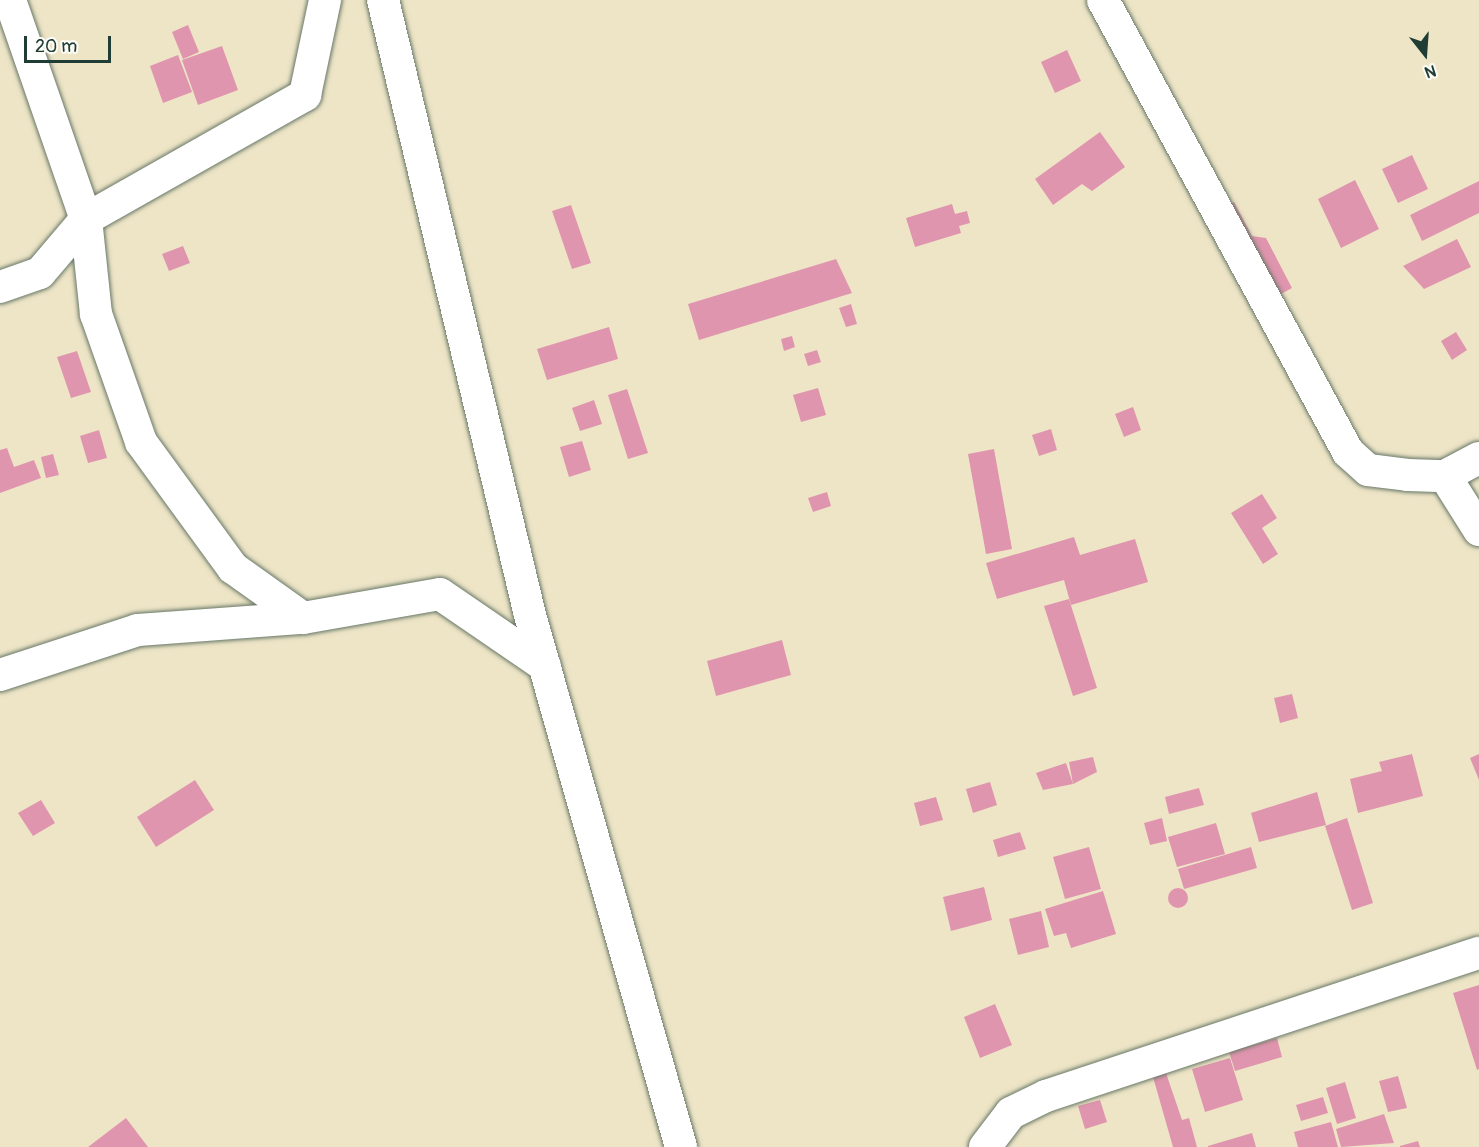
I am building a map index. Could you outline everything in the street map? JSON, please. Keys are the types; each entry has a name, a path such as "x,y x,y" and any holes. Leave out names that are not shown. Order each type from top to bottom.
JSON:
{"street":[{"path":"10,0 86,219 96,314 141,442 233,567 303,618"},
{"path":"0,287 40,273 86,219 305,95 325,0"},
{"path":"383,0 545,666 681,1147"},
{"path":"1103,0 1348,452 1368,470 1445,476 1479,458"},
{"path":"1445,476 1479,530"},
{"path":"0,675 138,630 303,618 440,594 545,666"},
{"path":"985,1147 1011,1113 1046,1096 1479,953"}],"building":[{"path":"188,25 199,52 183,59 172,32"},
{"path":"222,46 238,90 198,105 182,60"},
{"path":"1067,50 1081,81 1055,93 1041,62"},
{"path":"178,55 192,92 163,103 150,66"},
{"path":"1100,132 1125,167 1092,191 1082,184 1053,205 1035,179"},
{"path":"1412,155 1428,189 1398,203 1382,169"},
{"path":"1355,180 1379,229 1341,248 1318,199"},
{"path":"1479,181 1479,213 1422,241 1410,215"},
{"path":"1234,202 1252,236 1266,238 1292,288 1270,300 1222,209"},
{"path":"952,204 955,214 967,211 970,223 959,226 961,233 915,247 906,218"},
{"path":"571,205 591,263 572,269 552,211"},
{"path":"1457,239 1471,267 1424,289 1403,266"},
{"path":"183,246 190,263 169,271 162,254"},
{"path":"836,259 852,293 699,340 688,304"},
{"path":"851,304 857,324 846,327 839,308"},
{"path":"609,327 618,359 547,380 537,349"},
{"path":"1456,332 1467,350 1452,360 1441,341"},
{"path":"792,336 795,347 784,351 781,339"},
{"path":"817,350 821,362 808,366 804,354"},
{"path":"77,351 91,392 71,398 57,357"},
{"path":"818,388 826,415 801,422 793,395"},
{"path":"627,389 648,453 628,459 608,395"},
{"path":"594,400 602,424 580,431 572,408"},
{"path":"1133,407 1141,430 1124,437 1115,414"},
{"path":"1051,429 1057,450 1039,456 1032,435"},
{"path":"99,430 107,458 88,463 80,436"},
{"path":"582,441 591,470 569,477 560,447"},
{"path":"7,448 14,467 34,460 41,478 0,493 0,450"},
{"path":"994,449 1012,549 986,554 968,454"},
{"path":"53,454 59,475 46,478 41,457"},
{"path":"827,492 831,506 813,512 808,498"},
{"path":"1262,494 1277,518 1262,528 1278,554 1263,564 1231,513"},
{"path":"1074,537 1080,555 1135,539 1148,582 1071,605 1064,580 997,599 986,563"},
{"path":"1069,599 1097,688 1073,696 1044,606"},
{"path":"782,640 791,675 716,696 707,661"},
{"path":"1292,694 1298,718 1280,723 1274,698"},
{"path":"1412,754 1423,796 1358,813 1350,779 1382,771 1379,762"},
{"path":"1479,754 1479,780 1470,758"},
{"path":"1093,757 1097,772 1073,784 1069,762"},
{"path":"1066,763 1073,784 1043,790 1036,773"},
{"path":"195,780 214,810 156,847 137,817"},
{"path":"990,782 997,805 973,813 966,789"},
{"path":"1199,788 1204,805 1169,814 1165,797"},
{"path":"1317,792 1326,825 1259,842 1251,813"},
{"path":"936,797 943,820 920,826 914,803"},
{"path":"41,800 55,823 33,836 18,813"},
{"path":"1162,818 1167,841 1150,845 1144,823"},
{"path":"1347,818 1373,903 1352,910 1325,826"},
{"path":"1216,823 1225,854 1177,867 1168,837"},
{"path":"1020,832 1026,849 998,857 993,840"},
{"path":"1089,847 1101,889 1065,899 1053,857"},
{"path":"1251,847 1257,868 1184,889 1178,869"},
{"path":"984,887 992,920 951,931 943,897"},
{"path":"1178,888 1185,891 1188,898 1185,905 1178,908 1171,905 1168,898 1171,891"},
{"path":"1103,891 1116,934 1071,948 1066,933 1054,936 1045,909"},
{"path":"1041,911 1049,947 1018,955 1009,919"},
{"path":"1479,985 1479,1069 1477,1070 1453,993"},
{"path":"995,1004 1012,1045 980,1058 964,1017"},
{"path":"1277,1038 1282,1057 1235,1071 1229,1052"},
{"path":"1230,1058 1243,1100 1205,1112 1192,1069"},
{"path":"1166,1073 1182,1120 1189,1118 1197,1147 1173,1147 1153,1077"},
{"path":"1398,1076 1407,1108 1388,1112 1379,1081"},
{"path":"1345,1082 1356,1118 1337,1124 1326,1088"},
{"path":"1323,1097 1328,1113 1301,1121 1296,1105"},
{"path":"1100,1100 1107,1122 1085,1129 1078,1106"},
{"path":"1384,1114 1394,1143 1341,1147 1336,1129"},
{"path":"126,1118 148,1147 88,1147"},
{"path":"1331,1122 1338,1147 1298,1147 1294,1132"},
{"path":"1252,1133 1256,1147 1208,1147 1208,1146"},
{"path":"1418,1141 1420,1147 1400,1147 1400,1146"}]}
